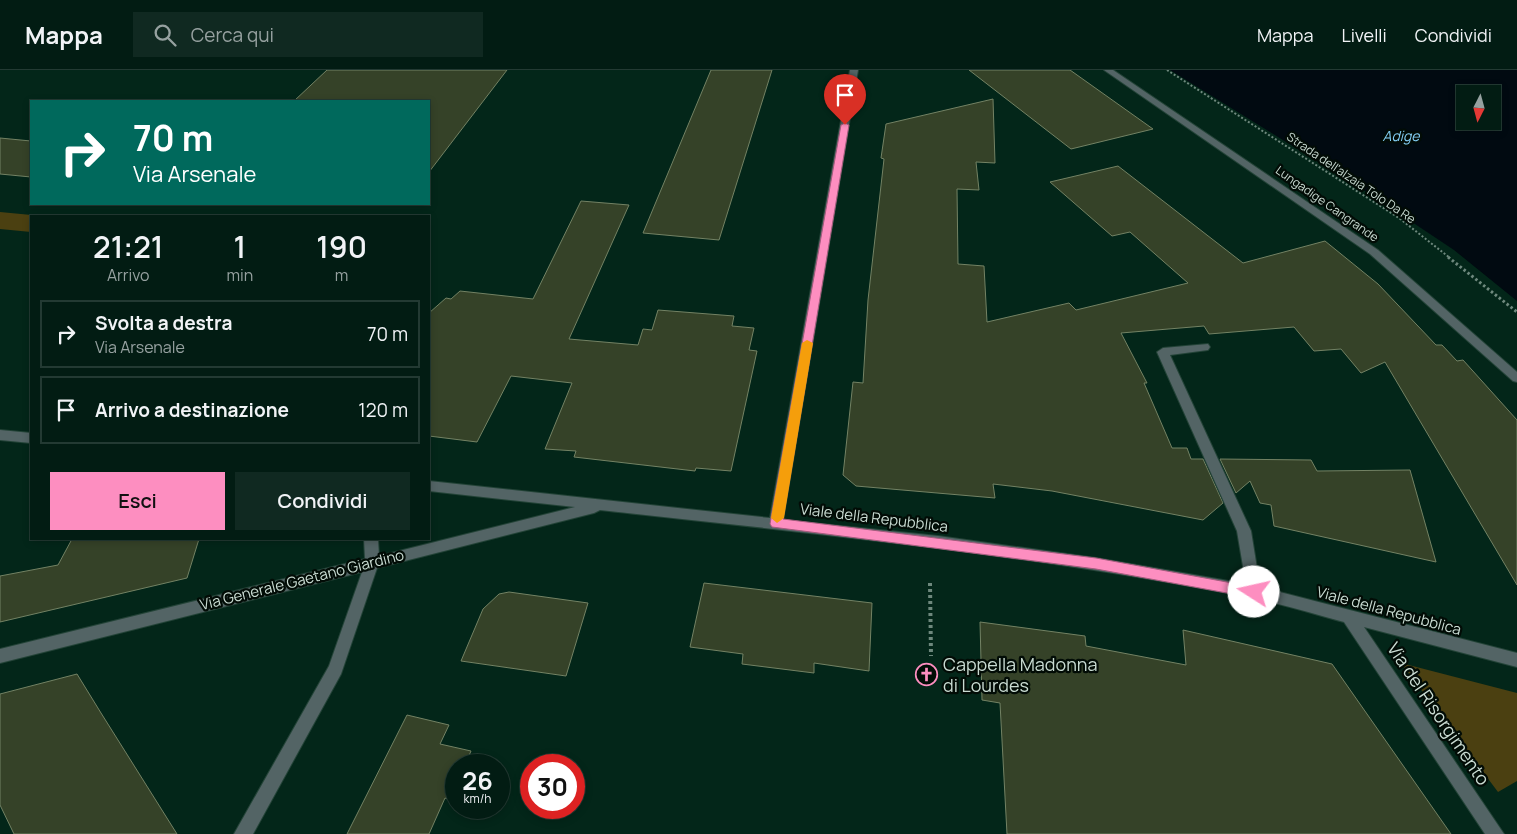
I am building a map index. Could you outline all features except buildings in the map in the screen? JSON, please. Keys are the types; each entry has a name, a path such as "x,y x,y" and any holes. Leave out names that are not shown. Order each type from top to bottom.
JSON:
{"street":[{"path":"776,524 854,70"},
{"name":"Lungadige Cangrande","path":"1108,70 1374,252 1517,378"},
{"path":"1204,347 1163,352 1244,531 1254,592"},
{"path":"0,435 30,438"},
{"name":"Viale della Repubblica","path":"430,486 938,542 1096,564 1254,592 1517,660"},
{"name":"Via Generale Gaetano Giardino","path":"0,656 605,505"},
{"path":"244,834 336,669 372,563 371,540"},
{"name":"Via del Risorgimento","path":"1349,617 1495,834"}],"path":[{"name":"Strada dell'alzaia Tolo Da Re","path":"1167,70 1399,218 1517,312"},
{"path":"930,583 930,656"}],"shaded area":[{"path":"0,212 32,215 30,232 0,229"},
{"path":"1401,663 1517,693 1517,781 1498,792"}],"water":[{"name":"Adige","path":"1170,70 1517,70 1517,301 1454,250 1373,196"}],"slow traffic":[{"path":"777,518 807,343"}],"place":[{"name":"Cappella Madonna di Lourdes","path":"927,675"}],"route":[{"path":"845,125 776,524 938,542 1096,564 1254,592"}]}
